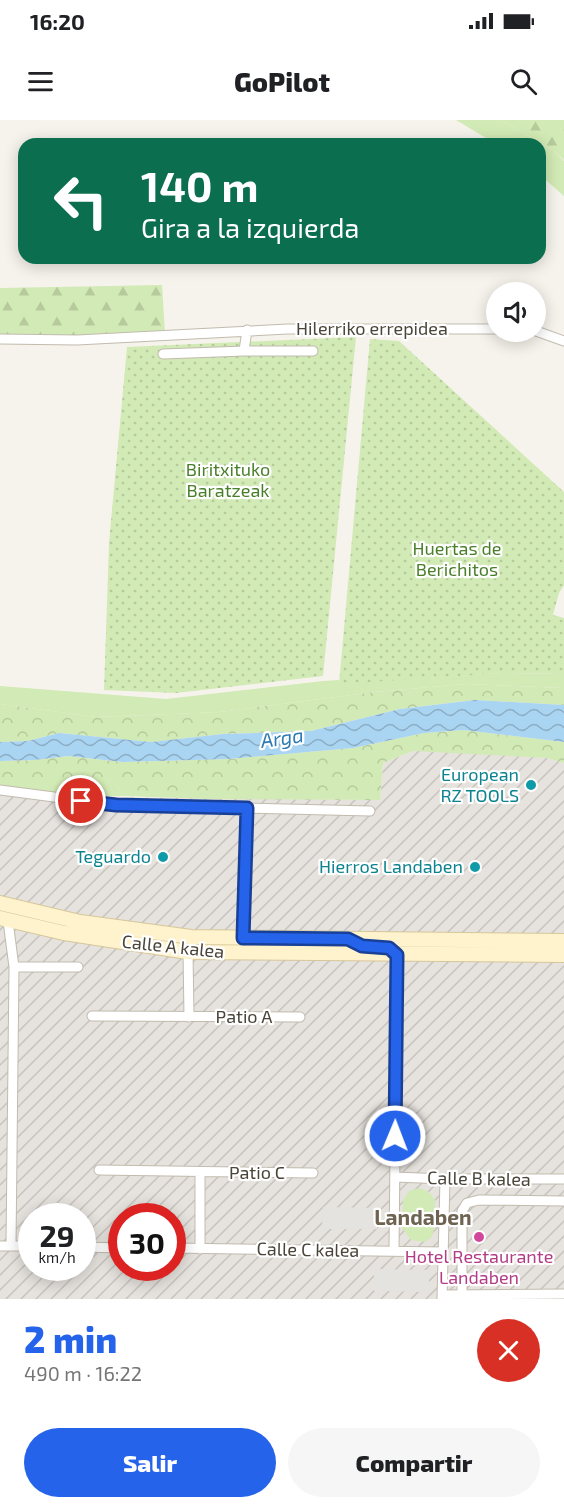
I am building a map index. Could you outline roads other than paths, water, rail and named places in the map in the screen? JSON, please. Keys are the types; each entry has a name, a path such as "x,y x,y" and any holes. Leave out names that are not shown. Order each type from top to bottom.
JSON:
{"main road":[{"path":"0,903 80,922 191,937 564,940"},
{"name":"Calle A kalea","path":"4,919 75,935 188,952 564,955"},
{"path":"348,939 362,946 389,948 397,955 405,946 430,947 442,940"}],"street":[{"name":"Hilerriko errepidea","path":"0,339 77,340 247,330 486,329"},
{"path":"244,351 247,330"},
{"path":"546,335 564,341"},
{"name":"Hilerriko errepidea","path":"163,354 313,351"},
{"path":"0,790 116,805 370,811"},
{"name":"Calle A kalea","path":"243,938 247,808"},
{"path":"4,919 14,967 11,1246"},
{"name":"Patio A","path":"188,952 189,1017"},
{"path":"394,1251 397,955"},
{"path":"14,967 78,967"},
{"name":"Patio A","path":"92,1016 300,1017"},
{"name":"Patio C","path":"99,1170 313,1173"},
{"path":"200,1173 200,1249"},
{"name":"Calle B kalea","path":"395,1177 564,1179"},
{"path":"445,1179 442,1297 462,1294 564,1294"},
{"path":"462,1294 462,1211 467,1203 479,1200 564,1201"},
{"path":"0,1246 18,1246"},
{"name":"Calle C kalea","path":"186,1248 443,1252"}],"water":[{"name":"Arga","path":"475,700 564,705 564,742 463,730 424,733 353,748 229,759 122,762 69,756 0,761 0,742 28,741 59,733 151,742 223,734 311,731 400,709"}],"place":[{"name":"European RZ TOOLS","path":"531,785"},
{"name":"Teguardo","path":"163,857"},
{"name":"Hierros Landaben","path":"475,867"},
{"name":"Hotel Restaurante Landaben","path":"479,1237"}],"district":[{"name":"Landaben","path":"423,1218"}],"park label":[{"name":"Biritxituko Baratzeak","path":"228,480"},
{"name":"Huertas de Berichitos","path":"457,559"}]}
